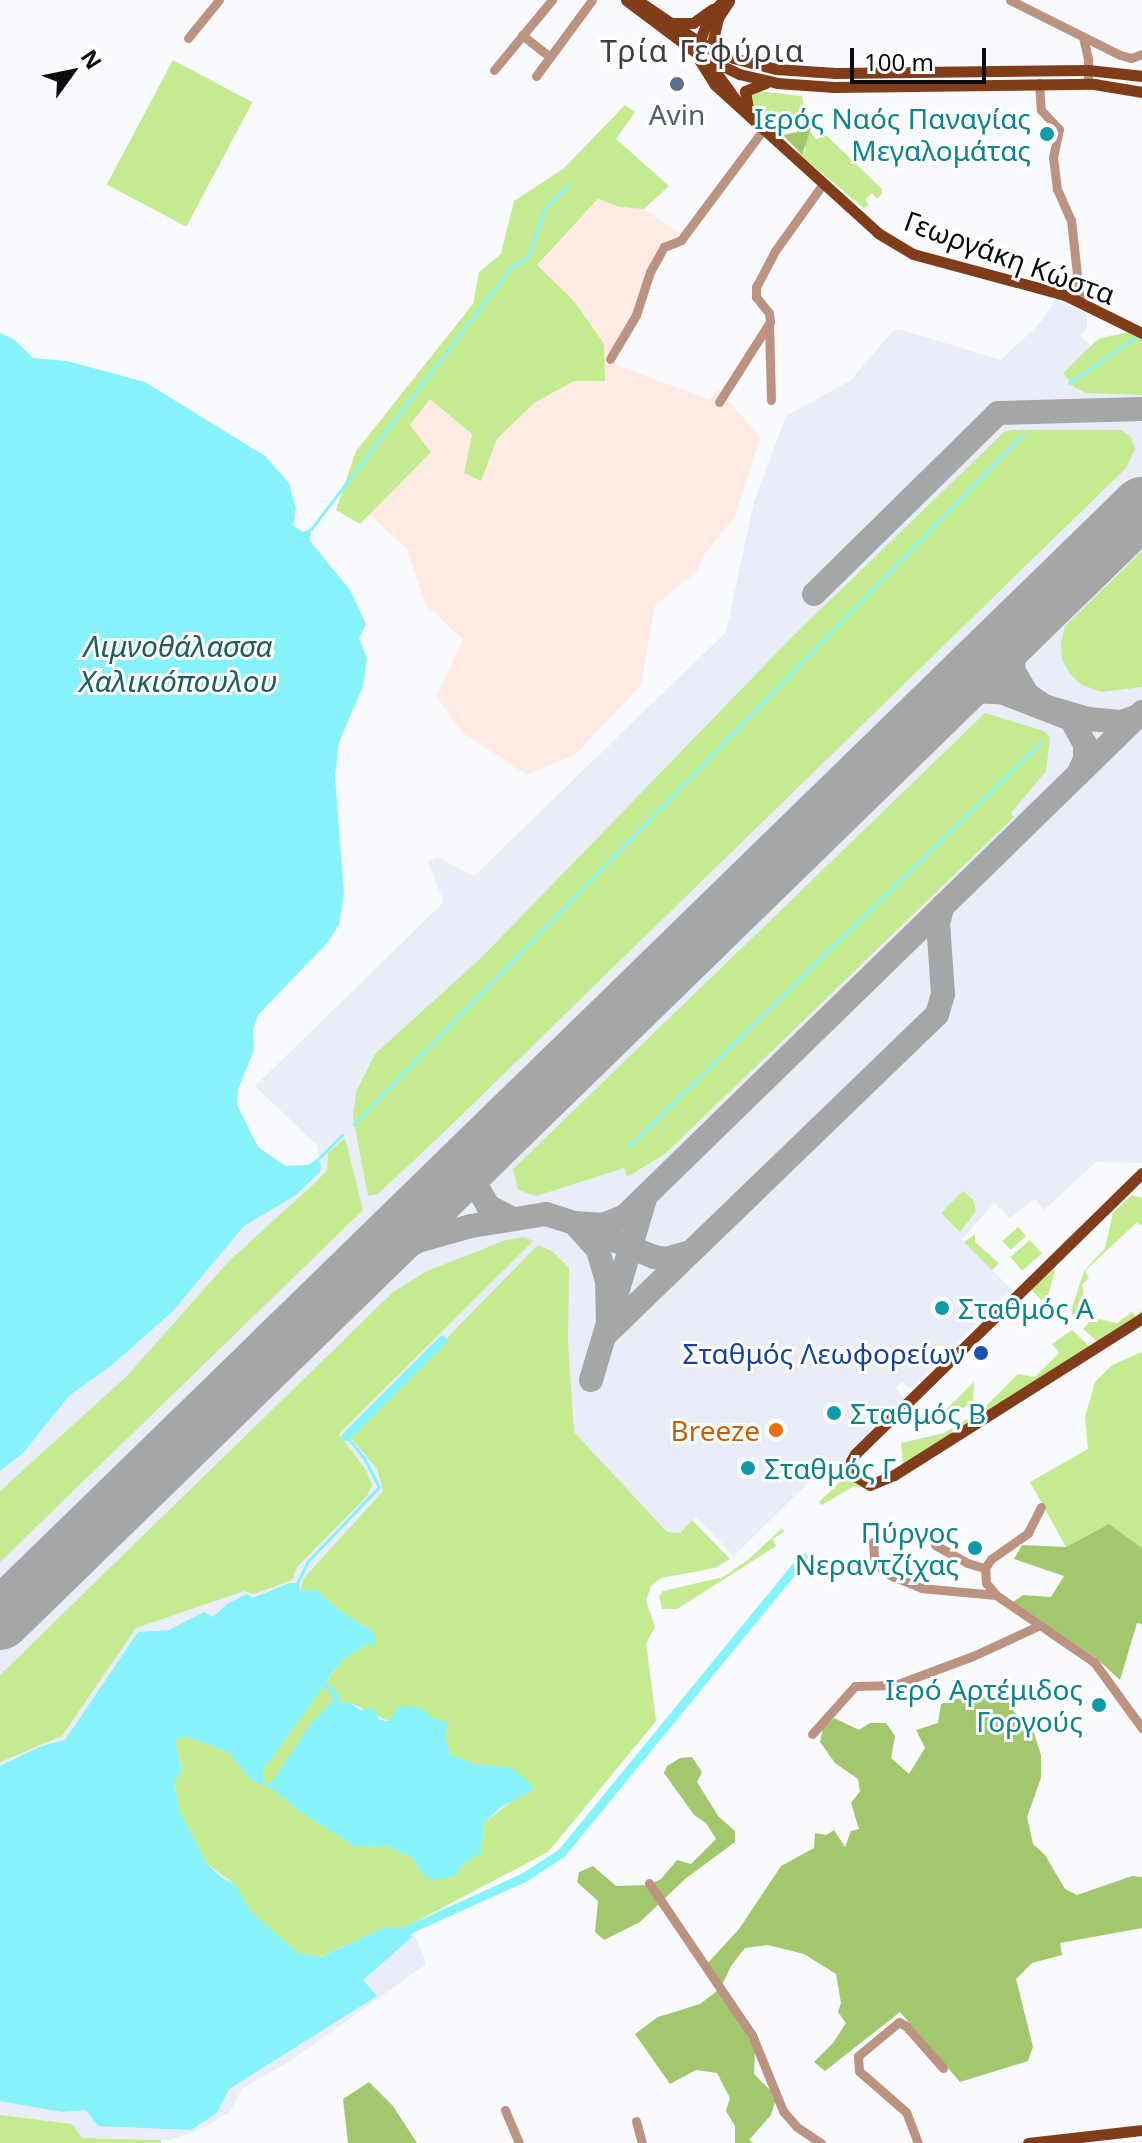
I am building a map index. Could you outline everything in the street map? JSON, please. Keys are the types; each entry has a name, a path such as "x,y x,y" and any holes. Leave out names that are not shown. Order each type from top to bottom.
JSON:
{"main road":[{"path":"626,0 705,45 768,68 807,72 1088,70 1142,76"},
{"path":"637,0 705,45 711,61 739,74 777,83"},
{"path":"705,45 723,2"},
{"path":"665,21 678,25 693,23 723,2"},
{"name":"Γεωργάκη Κώστα","path":"705,45 719,91 878,233 906,250 1080,301 1142,333"},
{"name":"Γεωργάκη Κώστα","path":"711,61 720,80 760,128"},
{"path":"749,114 744,98 747,89 759,84 834,87 1088,84 1142,92"},
{"path":"1142,1173 855,1454 852,1470 859,1481 870,1485 894,1475 1142,1318"},
{"path":"1124,1190 1142,1192"},
{"path":"1028,2143 1142,2131"},
{"path":"1129,2143 1142,2131"}],"street":[{"path":"188,38 219,0"},
{"path":"494,70 552,0"},
{"path":"536,76 592,0"},
{"path":"1010,0 1131,58 1142,54"},
{"path":"522,35 549,56"},
{"path":"1083,37 1088,84"},
{"path":"1039,83 1041,110 1059,129 1054,167 1057,189 1071,220 1080,301"},
{"path":"610,359 636,315 650,272 664,247 681,240 760,128"},
{"path":"771,400 770,316 756,297 756,287 782,240 822,185"},
{"path":"719,402 769,324"},
{"path":"1041,1507 1028,1533 1004,1548 985,1568 986,1583 996,1595 1104,1672 1142,1728"},
{"path":"873,1542 874,1557 892,1576 921,1588 996,1595"},
{"path":"935,1545 967,1563 985,1568"},
{"path":"812,1734 855,1686 895,1685 973,1656 1040,1625"},
{"path":"649,1883 752,2035 779,2105 797,2127 821,2143"},
{"path":"918,2143 906,2112 863,2075 856,2061 892,2024 899,2022 943,2068"},
{"path":"505,2110 519,2143"},
{"path":"636,2121 642,2143"}],"shaded area":[{"path":"599,199 620,207 644,209 681,234 668,241 613,351 614,364 710,400 718,389 760,437 735,517 703,556 697,572 655,605 641,685 576,754 527,775 463,733 436,696 463,640 425,604 407,549 369,514 430,452 409,425 430,398 472,434 464,472 534,402 574,381 574,301 536,265"},
{"path":"1055,300 1087,313 1087,328 1080,335 1090,346 1108,335 1142,338 1142,1163 1096,1162 1044,1210 1035,1199 1010,1218 994,1203 962,1239 1011,1289 911,1389 902,1381 896,1388 905,1400 821,1483 814,1477 734,1556 696,1517 680,1533 670,1534 634,1589 655,1627 646,1643 656,1721 548,1852 410,1923 426,1964 296,2057 242,2089 230,2112 201,2129 170,2140 82,2138 72,2124 0,2115 0,1471 23,1453 70,1395 112,1365 173,1311 244,1226 304,1188 320,1172 318,1146 255,1086 444,902 428,862 437,857 474,876 726,632 754,502 786,416 851,380 893,331 899,329 1001,360 1042,321"}],"green space":[{"path":"173,60 252,102 186,227 107,184"},
{"path":"758,91 802,96 804,108 775,129 751,102 751,95"},
{"path":"625,105 635,112 616,139 669,186 644,209 620,207 598,199 537,265 574,301 604,344 605,381 574,381 534,403 497,439 481,481 464,473 472,434 430,399 410,425 431,452 360,524 336,510 356,451 473,304 479,272 501,254 514,201 563,169"},
{"path":"807,122 811,128 802,155 783,135 797,132"},
{"path":"810,131 816,140 824,133 882,189 882,194 877,199 872,193 865,199 869,205 864,208 807,161 794,149 800,154 806,151 804,142"},
{"path":"1129,332 1142,338 1142,395 1086,393 1074,387 1063,373 1098,339"},
{"path":"1121,430 1131,437 1135,449 1126,468 442,1134 378,1194 368,1196 353,1117 356,1092 375,1054 482,957 792,637 1004,432"},
{"path":"1142,551 1142,687 1102,692 1082,685 1070,674 1062,660 1061,643 1065,626"},
{"path":"985,713 1044,731 1050,737 1046,771 1011,813 1014,817 665,1154 627,1177 624,1168 536,1196 518,1190 513,1169"},
{"path":"345,1138 363,1210 0,1562 0,1491 127,1376 230,1260 327,1170 328,1153"},
{"path":"963,1191 973,1200 976,1211 960,1232 941,1213"},
{"path":"1132,1195 1142,1198 1142,1226 1137,1222 1085,1271 1089,1278 1082,1285 1088,1313 1077,1322 1071,1311 1084,1271 1105,1248 1113,1213"},
{"path":"1018,1227 1026,1236 1010,1250 1002,1241"},
{"path":"975,1234 975,1242 999,1263 992,1270 964,1242"},
{"path":"524,1237 533,1241 339,1434 366,1470 372,1485 367,1496 297,1567 292,1580 254,1594 244,1591 136,1628 62,1736 0,1762 0,1675 393,1292 427,1271 506,1240"},
{"path":"1030,1240 1042,1254 1022,1271 1010,1257"},
{"path":"538,1245 553,1252 569,1268 568,1343 574,1432 667,1532 680,1533 692,1520 730,1559 715,1568 661,1578 651,1586 646,1601 655,1627 646,1643 656,1721 548,1852 406,1927 383,1928 320,1957 298,1953 250,1911 232,1882 207,1864 180,1812 174,1782 182,1769 175,1741 186,1736 229,1753 251,1780 273,1789 299,1811 356,1847 387,1846 412,1858 424,1876 455,1876 463,1864 481,1853 484,1823 521,1794 512,1768 474,1764 450,1754 445,1735 422,1708 395,1713 389,1721 349,1702 341,1704 340,1696 326,1682 344,1659 368,1643 374,1632 343,1613 315,1589 301,1591 303,1579 383,1491 377,1469 350,1437"},
{"path":"1052,1266 1055,1271 1048,1296 1041,1300 1030,1288"},
{"path":"1142,1310 1142,1313 1098,1342 1083,1329 1093,1318 1117,1323 1132,1312 1136,1316"},
{"path":"1072,1330 1090,1347 903,1465 901,1443 944,1433 981,1411 1018,1374 1035,1377 1059,1353 1052,1344"},
{"path":"1142,1352 1142,1548 1109,1524 1066,1547 1030,1482 1088,1449 1085,1417 1095,1382 1112,1365"},
{"path":"974,1382 973,1401 950,1418 929,1426"},
{"path":"847,1465 851,1478 865,1488 854,1486 822,1505 819,1502 841,1481 838,1474"},
{"path":"1109,1524 1142,1548 1142,1624 1137,1623 1120,1680 1096,1658 1013,1602 1023,1595 1051,1597 1064,1576 1014,1559 1022,1545 1066,1547"},
{"path":"781,1529 785,1531 773,1539 776,1546 677,1609 662,1609 659,1596 663,1591 723,1577 749,1559"},
{"path":"324,1685 334,1696 332,1702 312,1722 271,1784 262,1783 263,1770"},
{"path":"1006,1697 1014,1712 1033,1730 1041,1755 1041,1778 1027,1817 1033,1844 1045,1855 1065,1889 1077,1895 1132,1876 1142,1877 1142,1928 1060,1943 1062,1955 1032,1963 1016,1979 1033,2047 1028,2061 960,2082 900,2012 825,2071 814,2062 833,2043 846,2023 838,2012 841,2003 836,1974 804,1954 768,1945 745,1948 722,1985 755,2051 754,2074 770,2090 775,2102 771,2115 749,2140 753,2143 735,2143 735,2126 726,2111 730,2098 717,2073 696,2070 670,2084 635,2034 658,2017 700,2004 717,1991 706,1965 739,1929 781,1866 814,1848 815,1833 826,1835 834,1830 845,1847 851,1831 859,1829 851,1803 860,1791 858,1779 835,1763 820,1742 823,1728 834,1718 859,1730 870,1723 886,1723 895,1736 891,1758 909,1774 925,1748 916,1730 938,1723 941,1704 956,1699"},
{"path":"692,1757 702,1772 697,1782 718,1816 735,1831 735,1842 685,1879 640,1922 604,1940 595,1932 598,1901 577,1882 579,1872 593,1866 616,1886 648,1885 661,1879 677,1860 691,1864 716,1839 706,1823 694,1815 664,1773 667,1766 680,1758"},
{"path":"369,2082 393,2106 417,2143 348,2143 343,2099"},
{"path":"0,2115 72,2124 82,2138 161,2140 161,2143 0,2143"}],"water":[{"name":"Λιμνοθάλασσα Χαλικιόπουλου","path":"0,333 15,340 33,358 67,361 145,382 265,456 289,483 296,509 293,525 303,532 311,529 310,541 350,590 366,624 359,638 367,658 363,686 339,742 335,776 344,892 339,925 327,943 258,1015 253,1030 254,1050 238,1089 237,1105 258,1147 286,1166 308,1165 317,1159 321,1164 320,1172 296,1195 244,1226 173,1311 112,1365 70,1395 23,1453 0,1471"},
{"path":"290,1583 298,1583 301,1591 315,1589 343,1613 374,1632 375,1644 370,1646 368,1643 344,1659 326,1681 340,1696 341,1704 349,1702 360,1710 374,1708 379,1720 389,1721 399,1706 422,1708 431,1718 448,1723 445,1735 450,1754 474,1764 512,1768 533,1786 531,1791 501,1807 484,1823 481,1853 463,1864 455,1876 433,1880 424,1876 412,1858 387,1846 356,1847 299,1811 273,1789 251,1780 229,1753 186,1736 175,1741 182,1770 174,1783 180,1812 207,1864 222,1878 235,1884 250,1911 298,1953 321,1957 383,1928 406,1927 412,1937 363,1980 377,1996 229,2089 217,2113 191,2130 98,2126 86,2110 62,2112 0,2101 0,1766 39,1747 65,1740 138,1632 169,1630 204,1612 213,1617 227,1604 247,1594 253,1598","holes":["324,1686 333,1696 332,1702 312,1722 271,1783 263,1783 263,1770"]}],"waterway":[{"path":"311,529 511,267 528,257 544,209 569,184"},
{"path":"1069,383 1136,337"},
{"path":"354,1124 1023,434"},
{"path":"628,1147 1041,742"},
{"path":"316,1161 342,1135"},
{"path":"346,1436 442,1340"},
{"path":"296,1585 309,1560 379,1487 364,1458 346,1436"},
{"path":"398,1934 524,1877 561,1853 803,1557"}],"taxiway":[{"path":"814,594 998,413 1142,409"},
{"path":"1028,618 1019,630 1012,652 1014,672 1027,694 1044,706 1088,719 1121,722 1138,716"},
{"path":"943,701 965,691 1001,692 1071,719 1085,744 1085,759 1078,775"},
{"path":"574,1223 603,1225 625,1216 1142,712"},
{"path":"605,1335 937,1014 943,994 938,923 943,906"},
{"path":"500,1133 477,1162 476,1185 488,1206 511,1218"},
{"path":"591,1380 645,1199"},
{"path":"324,1304 374,1265 418,1241 471,1226 546,1214 574,1223 598,1250 607,1281 608,1324"},
{"path":"583,1227 654,1257 666,1259 691,1252"}],"runway":[{"path":"0,1620 1142,507"}],"place":[{"name":"Avin","path":"677,84"},
{"name":"Ιερός Ναός Παναγίας Μεγαλομάτας","path":"1047,134"},
{"name":"Σταθμός Α","path":"942,1308"},
{"name":"Σταθμός Λεωφορείων","path":"981,1353"},
{"name":"Σταθμός B","path":"834,1413"},
{"name":"Breeze","path":"776,1430"},
{"name":"Σταθμός Γ","path":"748,1468"},
{"name":"Πύργος Νεραντζίχας","path":"975,1548"},
{"name":"Ιερό Αρτέμιδος Γοργούς","path":"1099,1705"}],"district":[{"name":"Τρία Γεφύρια","path":"703,51"}]}
